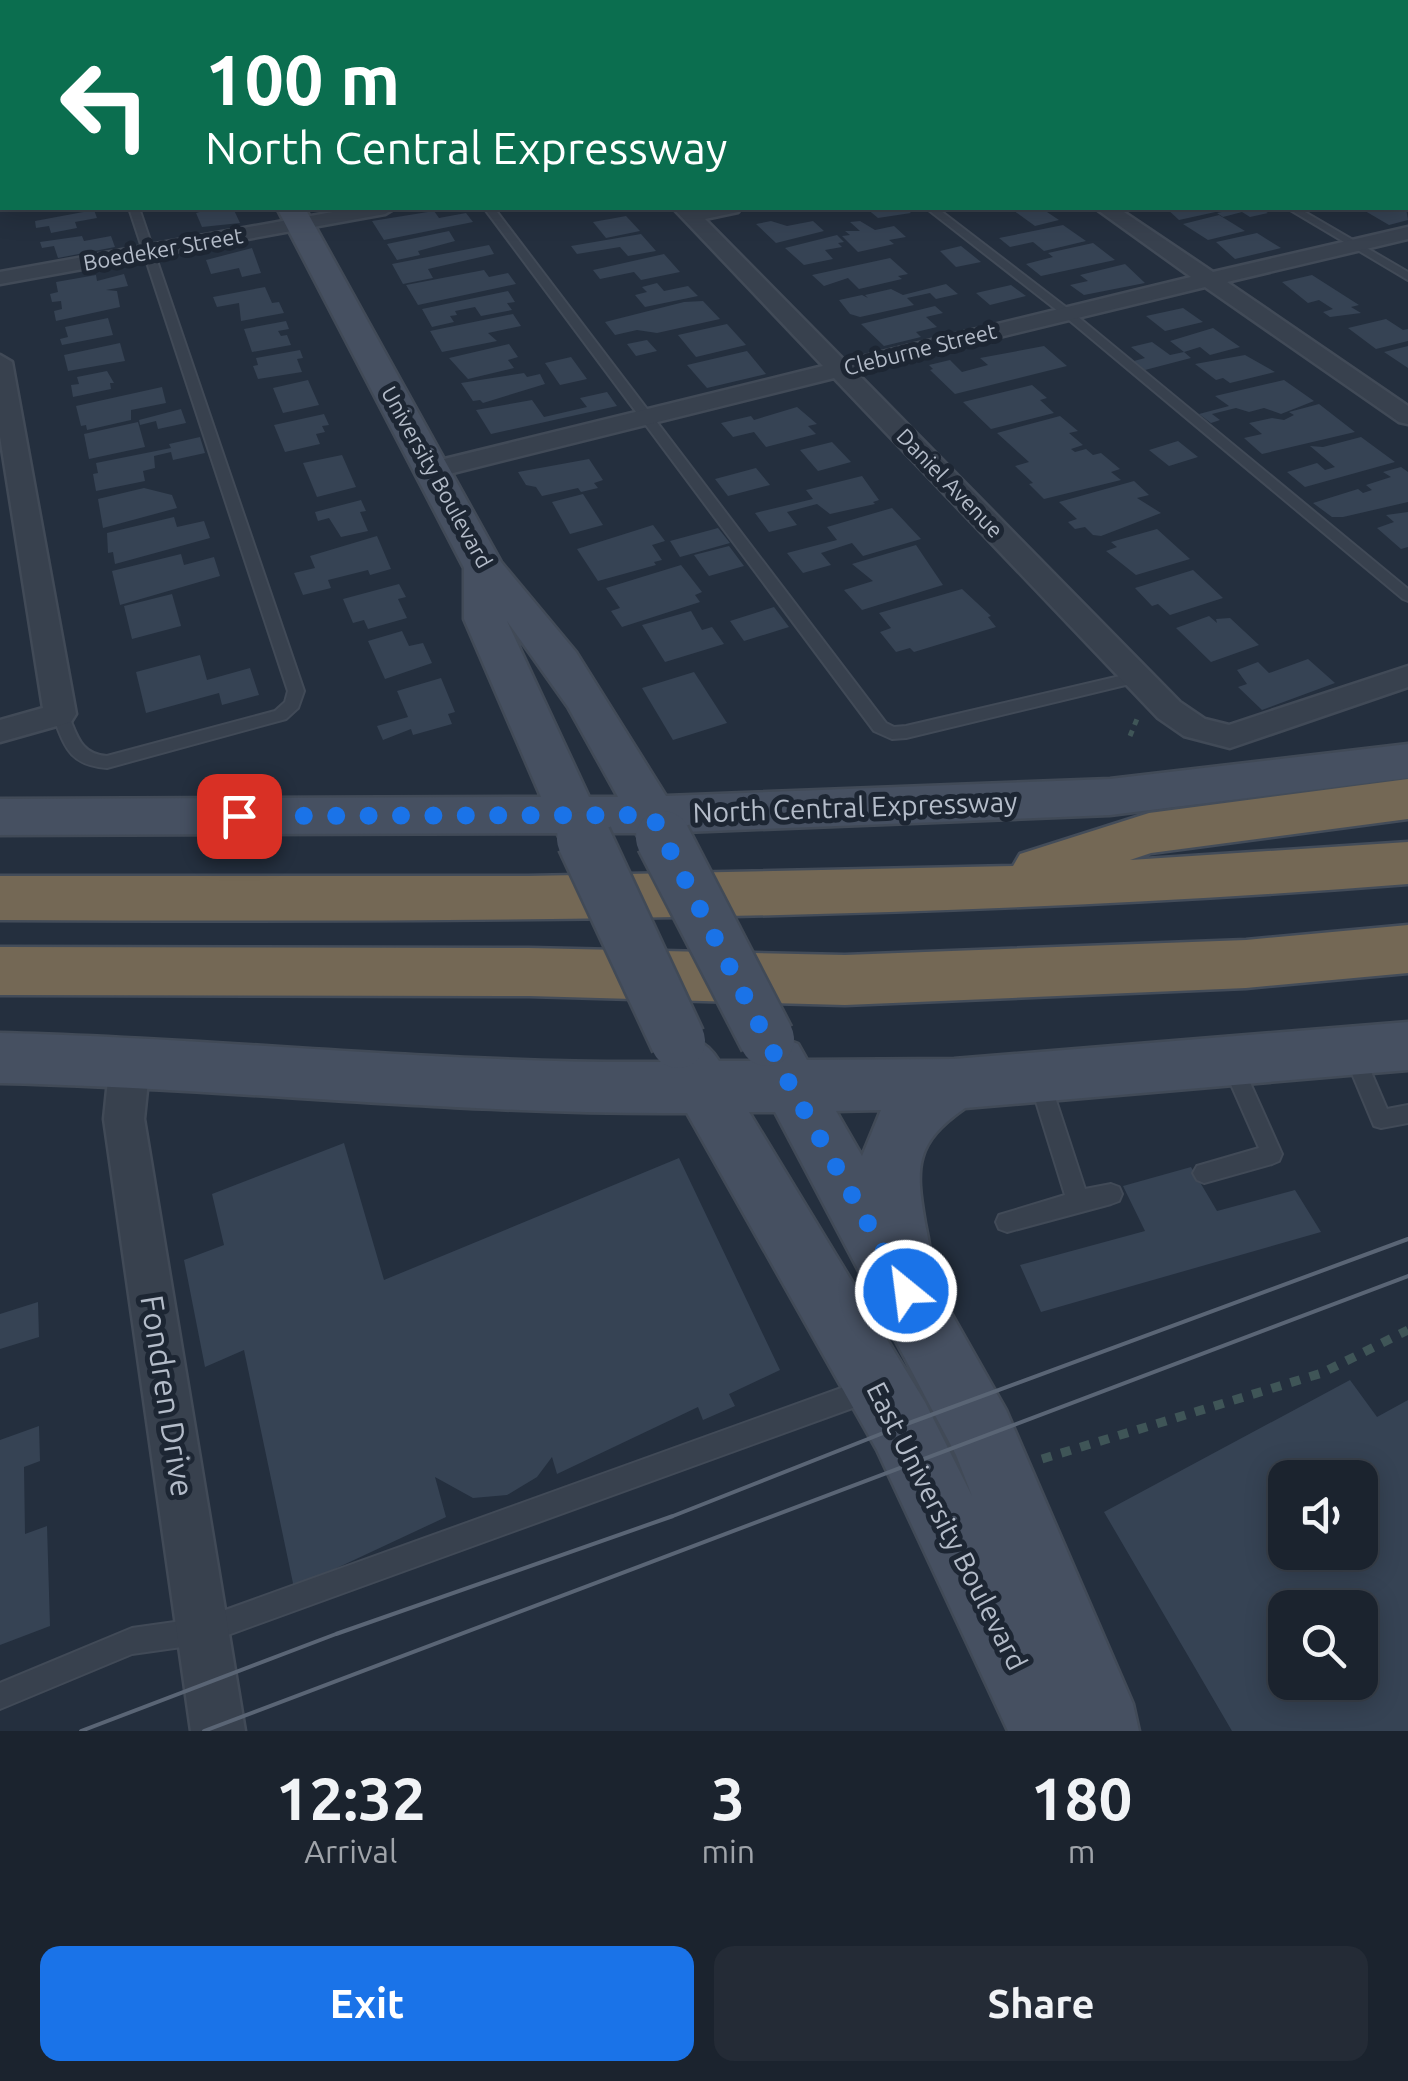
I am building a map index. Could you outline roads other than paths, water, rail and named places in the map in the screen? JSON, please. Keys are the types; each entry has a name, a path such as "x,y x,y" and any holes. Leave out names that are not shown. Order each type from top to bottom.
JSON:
{"highway":[{"path":"969,892 1150,833 1408,799"},
{"path":"0,898 683,899 969,892 1408,863"},
{"path":"0,971 529,972 845,980 1246,964 1408,949"},
{"path":"1246,964 1408,976"}],"street":[{"name":"Boedeker Street","path":"0,278 150,251 296,216 363,210"},
{"path":"1108,210 1408,417"},
{"name":"Daniel Avenue","path":"686,212 1169,710 1195,728 1230,737 1408,676"},
{"name":"University Boulevard","path":"296,216 484,568 523,610 628,768 657,827"},
{"name":"Cleburne Street","path":"432,470 1209,278 1408,233"},
{"path":"0,362 60,714 0,731"},
{"name":"East University Boulevard","path":"484,568 485,619 689,1063 879,1386 1049,1731"},
{"name":"North Central Expressway","path":"0,817 657,827 1110,797 1408,761"},
{"name":"East University Boulevard","path":"657,827 779,1062 982,1434 1094,1704 1100,1731"},
{"path":"0,1058 130,1060 442,1083 689,1063 779,1062 954,1084 1408,1046"},
{"name":"Fondren Drive","path":"130,1060 124,1120 218,1731"},
{"path":"906,1291 889,1182 895,1142 904,1124 954,1084"}],"lane":[{"path":"60,714 75,751 89,762 107,762 280,715 292,704 296,690 135,210"},
{"path":"490,210 880,727 892,733 906,732 1137,677"},
{"path":"934,210 1066,313 1408,596"},
{"path":"1295,210 1408,277"},
{"path":"1352,1049 1381,1119 1408,1114"},
{"path":"1204,1172 1272,1154 1230,1060"},
{"path":"1038,1076 1078,1202"},
{"path":"1008,1222 1111,1194"},
{"path":"0,1696 132,1641 203,1632 879,1386"}],"tram line":[{"path":"81,1731 336,1634 673,1516 901,1426 1408,1239"},
{"path":"204,1731 1408,1276"}]}
